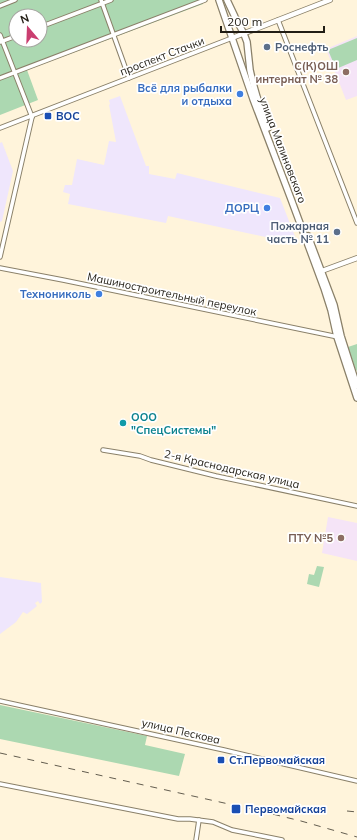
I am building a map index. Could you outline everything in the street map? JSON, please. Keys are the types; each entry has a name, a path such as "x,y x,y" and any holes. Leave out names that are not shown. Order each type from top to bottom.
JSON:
{"highway":[{"name":"улица Малиновского","path":"219,0 253,99 334,305 339,336 357,398"},
{"name":"улица Малиновского","path":"227,0 247,42 250,70 257,97 320,272"},
{"name":"улица Малиновского","path":"339,336 357,386"}],"main road":[{"name":"проспект Стачки","path":"232,38 330,0"},
{"path":"320,272 357,258"}],"street":[{"path":"0,6 15,0"},
{"path":"48,24 102,2 111,0"},
{"path":"0,78 205,0"},
{"path":"102,2 129,78"},
{"path":"278,20 357,223"},
{"path":"0,35 1,41 15,72 32,117 0,257"},
{"name":"проспект Стачки","path":"0,128 32,117 232,38"},
{"name":"Машиностроительный переулок","path":"0,268 339,336"},
{"name":"2-я Краснодарская улица","path":"103,450 140,456 216,476 357,506"},
{"name":"улица Пескова","path":"0,701 221,749 357,781"},
{"path":"0,784 178,819 190,818 213,822 232,830 282,840"},
{"path":"196,840 199,820"}],"shaded area":[{"name":"С(К)ОШ интернат № 38","path":"357,36 357,96 346,100 326,49"},
{"path":"120,96 146,166 149,166 149,174 175,179 177,173 280,198 298,244 168,216 166,223 68,204 70,194 63,192 65,185 72,185 77,159 104,165 109,141 116,142 109,100"},
{"path":"2,142 13,171 2,221 0,222 0,143"},
{"name":"ПТУ №5","path":"328,517 357,523 357,561 322,553"},
{"path":"0,577 41,583 42,602 40,604 38,601 35,603 37,606 27,614 23,612 16,622 0,634"}],"green space":[{"path":"0,0 202,0 203,4 27,70 38,100 0,115"},
{"path":"357,38 357,60 336,69 328,50"},
{"path":"357,344 357,370 356,371 348,347"},
{"path":"317,566 324,567 319,587 307,584 309,574 314,575"},
{"path":"0,705 147,736 145,745 185,754 179,776 0,739"}],"railway":[{"path":"0,753 260,811 357,837"},
{"path":"347,811 357,812"}],"place":[{"name":"Роснефть","path":"267,47"},
{"name":"С(К)ОШ интернат № 38","path":"346,72"},
{"name":"Всё для рыбалки и отдыха","path":"240,94"},
{"name":"ВОС","path":"48,116"},
{"name":"ДОРЦ","path":"267,208"},
{"name":"Пожарная часть № 11","path":"337,232"},
{"name":"Технониколь","path":"99,294"},
{"name":"ООО \"СпецСистемы\"","path":"123,423"},
{"name":"ПТУ №5","path":"341,538"},
{"name":"Ст.Первомайская","path":"221,760"},
{"name":"Первомайская","path":"236,809"}]}
